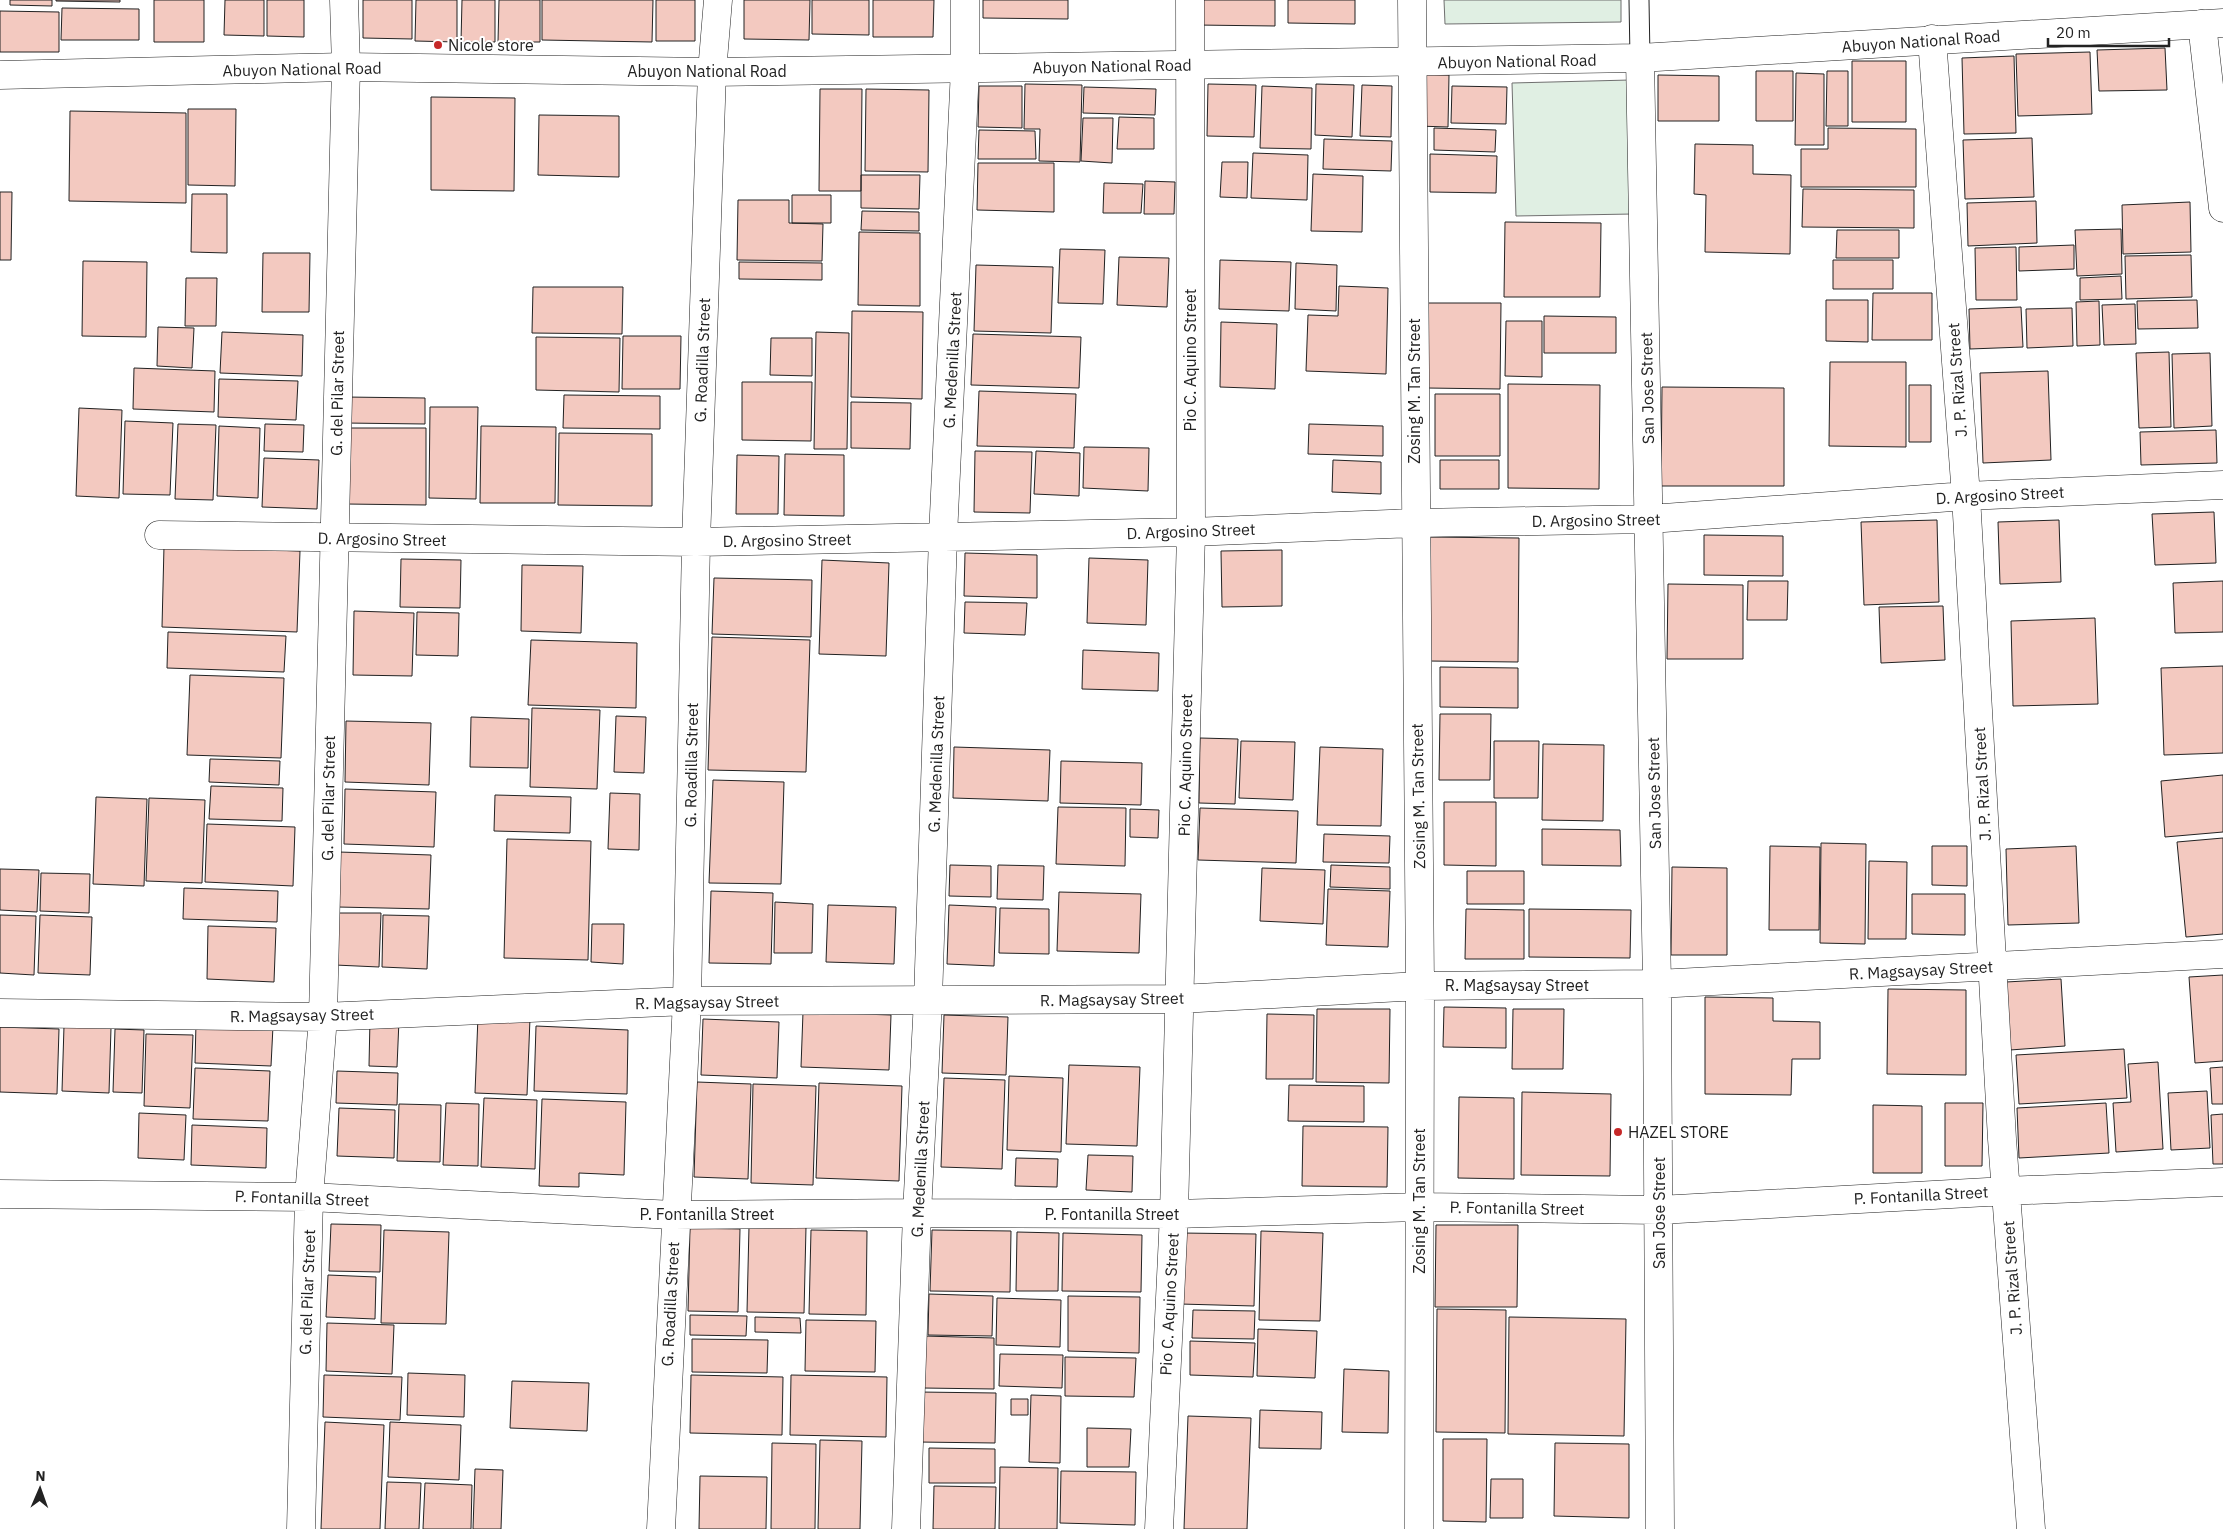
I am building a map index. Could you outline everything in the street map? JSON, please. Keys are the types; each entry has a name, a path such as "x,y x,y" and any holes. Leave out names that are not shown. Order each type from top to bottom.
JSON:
{"street":[{"name":"G. del Pilar Street","path":"301,1529 309,1197 323,1017 346,66 344,0"},
{"name":"G. Roadilla Street","path":"660,1529 686,1001 696,542 712,72 718,0"},
{"name":"G. Medenilla Street","path":"906,1529 917,1213 928,1000 944,536 965,69 965,0"},
{"name":"Pio C. Aquino Street","path":"1159,1529 1174,1214 1191,532 1190,0"},
{"name":"Zosing M. Tan Street","path":"1412,0 1420,986 1418,1206 1419,1529"},
{"name":"Abuyon National Road","path":"0,76 346,66 712,72 1412,63 1640,58 1932,39 2213,24"},
{"path":"2213,24 2223,208"},
{"name":"J. P. Rizal Street","path":"1932,39 1966,496 2006,1191 2031,1529"},
{"name":"San Jose Street","path":"1640,58 1650,520 1657,984 1660,1529"},
{"name":"D. Argosino Street","path":"159,535 334,539 696,542 1191,532 1416,523 1650,520 1966,496 2223,485"},
{"name":"R. Magsaysay Street","path":"0,1013 323,1017 686,1001 1180,998 1420,986 1657,984 2223,954"},
{"name":"P. Fontanilla Street","path":"0,1194 309,1197 674,1216 917,1213 1174,1214 1418,1206 1658,1210 2006,1191 2223,1182"}],"lane":[{"path":"1639,0 1640,58"}],"green space":[{"path":"1444,0 1621,0 1621,22 1445,24"},
{"path":"1630,80 1633,214 1516,216 1512,83"}],"building":[{"path":"10,0 52,0 52,6 10,5"},
{"path":"120,0 120,2 56,1"},
{"path":"154,0 204,0 204,42 154,42"},
{"path":"225,0 264,0 264,36 224,35"},
{"path":"267,0 304,0 304,37 267,36"},
{"path":"363,0 412,0 412,39 363,38"},
{"path":"416,0 457,0 457,42 415,41"},
{"path":"462,0 495,0 495,42 461,42"},
{"path":"499,0 540,0 540,42 498,42"},
{"path":"542,0 653,0 652,42 542,40"},
{"path":"656,0 695,0 695,41 656,41"},
{"path":"744,0 810,0 809,40 744,39"},
{"path":"812,0 869,0 869,35 812,34"},
{"path":"873,0 934,0 933,37 873,37"},
{"path":"983,0 1068,0 1068,19 983,18"},
{"path":"1196,0 1275,0 1275,26 1196,25"},
{"path":"1288,0 1355,0 1355,24 1288,23"},
{"path":"62,8 139,9 139,40 61,40"},
{"path":"0,11 59,12 59,52 0,52"},
{"path":"2165,48 2167,90 2099,91 2097,50"},
{"path":"2090,52 2092,114 2018,116 2016,54"},
{"path":"2014,56 2016,133 1964,134 1962,58"},
{"path":"1852,61 1906,61 1906,122 1852,122"},
{"path":"1756,71 1793,71 1793,121 1756,121"},
{"path":"1827,71 1848,71 1848,126 1826,126"},
{"path":"1796,73 1824,74 1824,145 1795,145"},
{"path":"1419,74 1449,75 1448,127 1417,126"},
{"path":"1658,75 1719,76 1719,121 1658,121"},
{"path":"1025,84 1082,85 1080,162 1039,161 1040,129 1024,129"},
{"path":"1208,84 1256,85 1254,137 1207,136"},
{"path":"1316,84 1354,85 1352,137 1315,135"},
{"path":"1362,85 1392,86 1391,137 1360,136"},
{"path":"979,86 1022,86 1022,128 978,127"},
{"path":"1262,86 1312,88 1311,149 1260,148"},
{"path":"1452,86 1507,87 1506,124 1451,123"},
{"path":"1084,87 1156,89 1155,115 1083,113"},
{"path":"820,89 862,89 861,191 819,191"},
{"path":"866,89 929,90 928,172 865,171"},
{"path":"431,97 515,98 514,191 431,190"},
{"path":"188,109 236,109 235,186 188,185"},
{"path":"70,111 186,113 186,203 69,201"},
{"path":"539,115 619,116 619,177 538,175"},
{"path":"1119,117 1154,118 1154,149 1117,149"},
{"path":"1083,118 1113,118 1112,163 1081,161"},
{"path":"1434,128 1496,130 1495,152 1434,150"},
{"path":"1828,128 1916,129 1916,187 1801,187 1801,149 1828,149"},
{"path":"979,130 1035,131 1036,159 978,159"},
{"path":"2032,138 2034,197 1965,199 1963,140"},
{"path":"1324,139 1392,141 1391,171 1323,169"},
{"path":"1695,144 1753,145 1753,174 1791,175 1790,254 1705,252 1706,195 1694,194"},
{"path":"1253,153 1308,155 1307,200 1251,198"},
{"path":"1430,154 1497,156 1496,193 1430,192"},
{"path":"1222,162 1248,162 1247,198 1220,197"},
{"path":"978,163 1054,163 1054,212 977,210"},
{"path":"1313,174 1363,176 1362,232 1311,231"},
{"path":"861,175 920,175 919,209 861,208"},
{"path":"1145,181 1175,182 1174,214 1144,214"},
{"path":"1104,183 1143,184 1141,213 1103,213"},
{"path":"1803,189 1914,190 1914,228 1802,227"},
{"path":"0,192 12,192 11,260 0,260"},
{"path":"192,194 227,194 227,253 191,252"},
{"path":"792,195 831,195 831,223 792,223"},
{"path":"738,200 789,200 789,223 823,224 822,261 737,260"},
{"path":"2036,201 2037,243 1968,246 1967,203"},
{"path":"2190,202 2191,252 2123,254 2122,205"},
{"path":"862,211 919,212 919,231 861,230"},
{"path":"1505,222 1601,223 1600,297 1504,297"},
{"path":"2121,229 2122,274 2077,276 2075,230"},
{"path":"1837,230 1899,230 1899,258 1836,258"},
{"path":"859,232 920,233 920,306 858,305"},
{"path":"2074,245 2074,269 2019,271 2019,247"},
{"path":"2016,247 2017,300 1976,300 1975,248"},
{"path":"1060,249 1105,250 1103,304 1058,303"},
{"path":"263,253 310,253 309,312 262,312"},
{"path":"2191,255 2192,297 2126,299 2125,256"},
{"path":"1119,257 1169,258 1167,307 1117,305"},
{"path":"1220,260 1291,262 1289,311 1219,309"},
{"path":"1833,260 1893,260 1893,289 1833,289"},
{"path":"83,261 147,262 146,337 82,336"},
{"path":"739,262 822,263 822,280 739,279"},
{"path":"1296,263 1337,265 1336,311 1295,309"},
{"path":"976,265 1053,267 1051,333 974,331"},
{"path":"2121,276 2122,299 2080,300 2080,278"},
{"path":"186,278 217,278 216,326 185,326"},
{"path":"1339,286 1388,288 1386,374 1306,371 1308,315 1338,316"},
{"path":"533,287 623,287 622,334 532,333"},
{"path":"1873,293 1932,293 1932,340 1872,340"},
{"path":"1826,300 1868,300 1868,342 1826,341"},
{"path":"2197,300 2198,328 2138,329 2137,301"},
{"path":"2099,301 2100,345 2077,346 2076,302"},
{"path":"1428,303 1501,303 1500,389 1427,388"},
{"path":"2135,304 2136,344 2104,345 2102,305"},
{"path":"2021,307 2023,347 1970,349 1969,309"},
{"path":"2072,308 2073,346 2027,348 2026,309"},
{"path":"852,311 923,312 922,399 851,397"},
{"path":"1544,316 1616,317 1616,353 1544,353"},
{"path":"1506,321 1542,321 1542,377 1505,376"},
{"path":"1221,322 1277,324 1275,389 1220,387"},
{"path":"158,327 194,328 192,368 157,366"},
{"path":"222,332 303,335 302,376 220,373"},
{"path":"816,332 849,333 847,449 814,449"},
{"path":"973,334 1081,337 1079,388 971,385"},
{"path":"623,336 681,336 680,389 622,389"},
{"path":"536,337 620,338 619,392 536,390"},
{"path":"771,338 812,338 812,376 770,375"},
{"path":"2169,352 2171,427 2139,428 2136,353"},
{"path":"2210,353 2212,426 2174,428 2172,354"},
{"path":"1830,362 1906,362 1906,447 1829,446"},
{"path":"134,368 215,371 214,412 133,409"},
{"path":"2048,371 2051,460 1983,463 1980,373"},
{"path":"219,379 298,381 296,420 218,417"},
{"path":"742,382 812,382 811,441 742,440"},
{"path":"1508,384 1600,385 1599,489 1508,488"},
{"path":"1909,385 1931,385 1931,442 1909,442"},
{"path":"1662,387 1784,388 1784,486 1661,486"},
{"path":"979,391 1076,394 1074,448 977,446"},
{"path":"1435,394 1500,394 1500,456 1435,456"},
{"path":"564,395 660,396 660,429 563,428"},
{"path":"345,397 425,398 425,424 345,423"},
{"path":"851,402 911,403 910,449 851,448"},
{"path":"430,407 478,407 476,499 429,498"},
{"path":"79,408 122,410 119,498 76,496"},
{"path":"125,421 173,423 170,495 123,494"},
{"path":"178,424 216,425 213,500 175,499"},
{"path":"265,424 304,425 303,452 264,451"},
{"path":"1309,424 1383,426 1383,456 1308,454"},
{"path":"219,426 260,428 258,498 217,496"},
{"path":"481,426 556,427 555,503 480,503"},
{"path":"347,428 426,428 426,505 346,504"},
{"path":"2216,430 2217,463 2141,465 2140,432"},
{"path":"559,433 652,434 652,506 558,505"},
{"path":"1084,447 1149,448 1148,491 1083,488"},
{"path":"975,451 1032,452 1030,513 974,512"},
{"path":"1036,451 1080,453 1079,496 1034,494"},
{"path":"785,454 844,455 844,516 784,515"},
{"path":"737,455 779,456 778,514 736,514"},
{"path":"264,458 319,460 317,509 262,507"},
{"path":"1333,460 1381,462 1381,494 1332,492"},
{"path":"1440,460 1499,460 1499,489 1440,489"},
{"path":"2214,512 2216,563 2155,565 2152,514"},
{"path":"1937,520 1939,602 1864,605 1861,522"},
{"path":"2059,520 2061,582 2000,584 1998,522"},
{"path":"1704,535 1783,536 1783,576 1704,575"},
{"path":"1429,537 1519,538 1518,662 1428,661"},
{"path":"164,546 300,551 297,632 162,627"},
{"path":"1282,550 1282,606 1222,607 1221,551"},
{"path":"965,553 1037,555 1037,598 964,596"},
{"path":"1089,558 1148,560 1146,625 1087,623"},
{"path":"401,559 461,560 460,608 400,607"},
{"path":"822,560 889,563 886,656 819,654"},
{"path":"522,565 583,566 581,633 521,631"},
{"path":"714,578 812,580 811,637 712,634"},
{"path":"1748,581 1788,581 1787,620 1747,620"},
{"path":"2223,581 2223,632 2175,633 2173,583"},
{"path":"1668,584 1743,585 1743,659 1667,659"},
{"path":"965,602 1027,603 1025,635 964,633"},
{"path":"1943,606 1945,660 1881,663 1879,607"},
{"path":"354,611 414,613 412,676 353,675"},
{"path":"417,612 459,613 458,656 416,655"},
{"path":"2095,618 2098,704 2013,706 2011,621"},
{"path":"168,632 286,636 284,672 167,668"},
{"path":"712,637 810,640 806,772 708,770"},
{"path":"531,640 637,643 636,708 528,705"},
{"path":"1083,650 1159,653 1158,691 1082,689"},
{"path":"2223,666 2223,753 2164,755 2161,668"},
{"path":"1440,667 1518,668 1518,708 1440,707"},
{"path":"190,675 284,678 281,758 187,755"},
{"path":"532,708 600,710 597,789 530,787"},
{"path":"1440,714 1491,714 1490,780 1439,780"},
{"path":"616,716 646,717 644,773 614,772"},
{"path":"471,717 529,719 528,768 470,767"},
{"path":"346,721 431,723 429,785 345,782"},
{"path":"1200,738 1238,739 1235,804 1199,803"},
{"path":"1241,741 1295,742 1293,800 1239,798"},
{"path":"1494,741 1539,741 1538,798 1494,798"},
{"path":"1543,744 1604,745 1603,821 1542,820"},
{"path":"954,747 1050,750 1048,801 953,798"},
{"path":"1320,747 1383,749 1381,826 1317,825"},
{"path":"210,759 280,761 279,785 209,782"},
{"path":"1061,761 1142,763 1141,805 1060,803"},
{"path":"2223,775 2223,832 2165,837 2161,781"},
{"path":"713,780 784,782 781,884 709,883"},
{"path":"211,786 283,788 282,821 209,819"},
{"path":"345,789 436,792 434,847 344,844"},
{"path":"610,793 640,794 639,850 608,849"},
{"path":"495,795 571,797 570,833 494,831"},
{"path":"96,797 147,799 144,886 93,884"},
{"path":"149,798 205,800 202,883 146,881"},
{"path":"1444,802 1496,802 1496,866 1444,865"},
{"path":"1058,807 1126,808 1125,866 1056,864"},
{"path":"1200,808 1298,811 1296,863 1198,860"},
{"path":"1130,809 1159,810 1158,838 1130,837"},
{"path":"207,824 295,827 293,886 205,882"},
{"path":"1542,829 1620,830 1621,866 1542,865"},
{"path":"1324,834 1390,836 1389,863 1323,862"},
{"path":"2223,838 2223,934 2186,937 2177,842"},
{"path":"507,839 591,841 588,960 504,958"},
{"path":"1821,843 1866,844 1865,944 1820,943"},
{"path":"1770,846 1820,847 1819,930 1769,930"},
{"path":"1932,846 1967,846 1967,886 1932,885"},
{"path":"2076,846 2079,923 2008,925 2006,849"},
{"path":"339,852 431,855 429,909 338,907"},
{"path":"1869,861 1907,862 1906,939 1868,939"},
{"path":"950,865 991,866 991,897 949,896"},
{"path":"998,865 1044,866 1043,900 997,899"},
{"path":"1331,865 1390,867 1390,889 1330,887"},
{"path":"1672,867 1727,868 1727,955 1671,955"},
{"path":"1262,868 1325,870 1323,924 1260,921"},
{"path":"0,869 39,870 37,912 0,910"},
{"path":"1467,871 1524,871 1524,904 1467,904"},
{"path":"41,873 90,874 89,913 40,911"},
{"path":"184,888 278,891 277,922 183,919"},
{"path":"1328,889 1390,891 1388,947 1326,945"},
{"path":"711,891 773,893 771,964 709,963"},
{"path":"1059,892 1141,894 1139,953 1057,951"},
{"path":"1912,894 1965,894 1965,935 1912,934"},
{"path":"775,902 813,904 812,953 774,953"},
{"path":"828,905 896,907 894,964 826,962"},
{"path":"949,905 996,907 994,966 947,964"},
{"path":"1000,908 1049,909 1049,954 999,953"},
{"path":"1466,909 1524,910 1524,959 1465,959"},
{"path":"1529,909 1631,910 1630,958 1529,957"},
{"path":"336,913 381,913 379,967 335,965"},
{"path":"0,915 36,916 34,975 0,973"},
{"path":"40,915 92,917 90,975 38,973"},
{"path":"383,915 429,916 427,969 382,967"},
{"path":"592,924 624,924 623,964 591,962"},
{"path":"208,926 276,928 274,982 207,979"},
{"path":"2223,975 2223,1061 2195,1063 2189,977"},
{"path":"2061,979 2065,1046 2010,1050 2006,982"},
{"path":"1888,989 1966,990 1966,1075 1887,1074"},
{"path":"1705,997 1773,998 1773,1021 1820,1022 1820,1059 1792,1059 1791,1095 1705,1094"},
{"path":"1444,1007 1506,1008 1506,1048 1443,1047"},
{"path":"1317,1009 1390,1009 1389,1083 1316,1082"},
{"path":"1513,1009 1564,1009 1563,1069 1512,1069"},
{"path":"803,1012 891,1015 889,1070 801,1067"},
{"path":"1267,1014 1314,1015 1313,1079 1266,1079"},
{"path":"944,1015 1008,1017 1006,1075 942,1073"},
{"path":"478,1016 530,1018 527,1095 475,1093"},
{"path":"370,1019 399,1020 397,1067 369,1066"},
{"path":"703,1019 779,1022 777,1078 701,1075"},
{"path":"196,1023 273,1026 271,1066 195,1063"},
{"path":"64,1026 111,1028 109,1093 62,1091"},
{"path":"536,1026 628,1030 627,1094 534,1091"},
{"path":"0,1027 59,1029 57,1094 0,1092"},
{"path":"115,1029 144,1030 142,1093 113,1092"},
{"path":"146,1034 193,1035 190,1108 144,1106"},
{"path":"2124,1049 2127,1098 2019,1104 2016,1055"},
{"path":"2158,1062 2163,1149 2116,1152 2113,1103 2131,1102 2128,1064"},
{"path":"1069,1065 1140,1067 1137,1146 1066,1144"},
{"path":"2223,1067 2223,1104 2212,1104 2210,1068"},
{"path":"195,1068 270,1071 268,1121 193,1119"},
{"path":"337,1071 398,1073 397,1105 336,1103"},
{"path":"1009,1076 1063,1078 1061,1152 1007,1150"},
{"path":"944,1078 1005,1080 1002,1169 941,1167"},
{"path":"697,1082 751,1084 748,1179 694,1177"},
{"path":"819,1083 902,1086 899,1181 816,1178"},
{"path":"753,1084 816,1086 813,1185 751,1183"},
{"path":"1289,1085 1364,1086 1364,1122 1288,1121"},
{"path":"2207,1091 2210,1148 2171,1150 2168,1093"},
{"path":"1522,1092 1611,1094 1610,1176 1521,1175"},
{"path":"1459,1097 1514,1098 1514,1179 1458,1178"},
{"path":"484,1098 537,1100 535,1169 481,1167"},
{"path":"542,1099 626,1102 624,1175 579,1173 579,1187 539,1186"},
{"path":"446,1103 479,1104 478,1166 443,1165"},
{"path":"1945,1103 1983,1103 1982,1166 1945,1166"},
{"path":"2106,1103 2109,1153 2019,1158 2017,1108"},
{"path":"399,1104 441,1105 440,1162 397,1161"},
{"path":"1873,1105 1922,1106 1922,1173 1873,1173"},
{"path":"339,1108 395,1110 394,1158 337,1156"},
{"path":"139,1113 186,1115 184,1160 138,1158"},
{"path":"2223,1114 2223,1164 2213,1164 2211,1115"},
{"path":"192,1125 267,1128 266,1168 191,1165"},
{"path":"1303,1126 1388,1127 1387,1187 1302,1186"},
{"path":"1088,1155 1133,1156 1132,1192 1086,1190"},
{"path":"1016,1158 1058,1159 1057,1187 1015,1186"},
{"path":"331,1224 381,1225 380,1272 329,1271"},
{"path":"1436,1225 1518,1225 1517,1307 1435,1307"},
{"path":"749,1226 806,1227 804,1313 747,1312"},
{"path":"690,1228 740,1229 738,1312 688,1311"},
{"path":"384,1230 449,1232 446,1324 381,1323"},
{"path":"811,1230 867,1231 866,1315 809,1314"},
{"path":"932,1230 1011,1231 1010,1292 930,1291"},
{"path":"1261,1231 1323,1233 1320,1321 1259,1320"},
{"path":"1017,1232 1059,1233 1058,1291 1016,1291"},
{"path":"1063,1233 1142,1235 1141,1292 1062,1291"},
{"path":"1182,1233 1256,1234 1254,1306 1180,1304"},
{"path":"328,1275 376,1277 375,1319 326,1317"},
{"path":"929,1294 993,1296 992,1336 928,1335"},
{"path":"1068,1296 1140,1297 1139,1353 1068,1351"},
{"path":"997,1298 1061,1300 1060,1347 996,1345"},
{"path":"1437,1309 1506,1310 1505,1433 1436,1432"},
{"path":"1193,1310 1255,1311 1254,1339 1192,1338"},
{"path":"690,1315 747,1316 746,1336 690,1335"},
{"path":"755,1317 800,1318 801,1333 755,1332"},
{"path":"1509,1317 1626,1319 1624,1436 1508,1434"},
{"path":"806,1320 876,1321 875,1372 805,1371"},
{"path":"327,1323 394,1325 392,1374 326,1371"},
{"path":"1258,1329 1317,1331 1315,1378 1257,1376"},
{"path":"924,1336 994,1338 994,1389 923,1388"},
{"path":"692,1339 768,1340 767,1373 692,1372"},
{"path":"1190,1341 1255,1343 1253,1377 1190,1375"},
{"path":"1000,1354 1063,1355 1062,1388 999,1386"},
{"path":"1065,1357 1136,1358 1134,1397 1065,1396"},
{"path":"1344,1369 1389,1371 1388,1433 1342,1432"},
{"path":"408,1373 465,1375 464,1417 407,1415"},
{"path":"324,1375 402,1377 400,1420 323,1417"},
{"path":"691,1375 783,1377 782,1435 690,1433"},
{"path":"791,1375 887,1377 886,1437 790,1435"},
{"path":"512,1381 589,1383 587,1431 510,1428"},
{"path":"919,1392 996,1393 995,1443 918,1442"},
{"path":"1031,1395 1061,1396 1060,1463 1029,1462"},
{"path":"1011,1399 1028,1399 1028,1415 1011,1415"},
{"path":"1260,1410 1322,1412 1321,1449 1259,1448"},
{"path":"1188,1416 1251,1418 1247,1529 1184,1529"},
{"path":"325,1422 384,1425 380,1529 321,1529"},
{"path":"390,1422 461,1425 459,1480 388,1477"},
{"path":"1087,1428 1131,1429 1129,1467 1087,1467"},
{"path":"1443,1439 1487,1439 1486,1522 1443,1521"},
{"path":"820,1440 862,1441 860,1529 818,1529"},
{"path":"772,1443 816,1444 815,1529 771,1529"},
{"path":"1555,1443 1629,1444 1629,1518 1554,1516"},
{"path":"929,1448 995,1449 995,1483 929,1483"},
{"path":"1000,1467 1058,1468 1057,1529 999,1529"},
{"path":"475,1469 503,1470 501,1529 473,1529"},
{"path":"1061,1471 1136,1472 1135,1525 1060,1523"},
{"path":"700,1476 767,1477 766,1529 699,1529"},
{"path":"1491,1479 1523,1479 1523,1518 1490,1518"},
{"path":"387,1482 421,1483 419,1529 385,1529"},
{"path":"425,1483 472,1485 471,1529 423,1529"},
{"path":"934,1486 996,1487 995,1529 933,1529"}],"place":[{"name":"Nicole store","path":"438,45"},
{"name":"HAZEL STORE","path":"1618,1132"}]}
